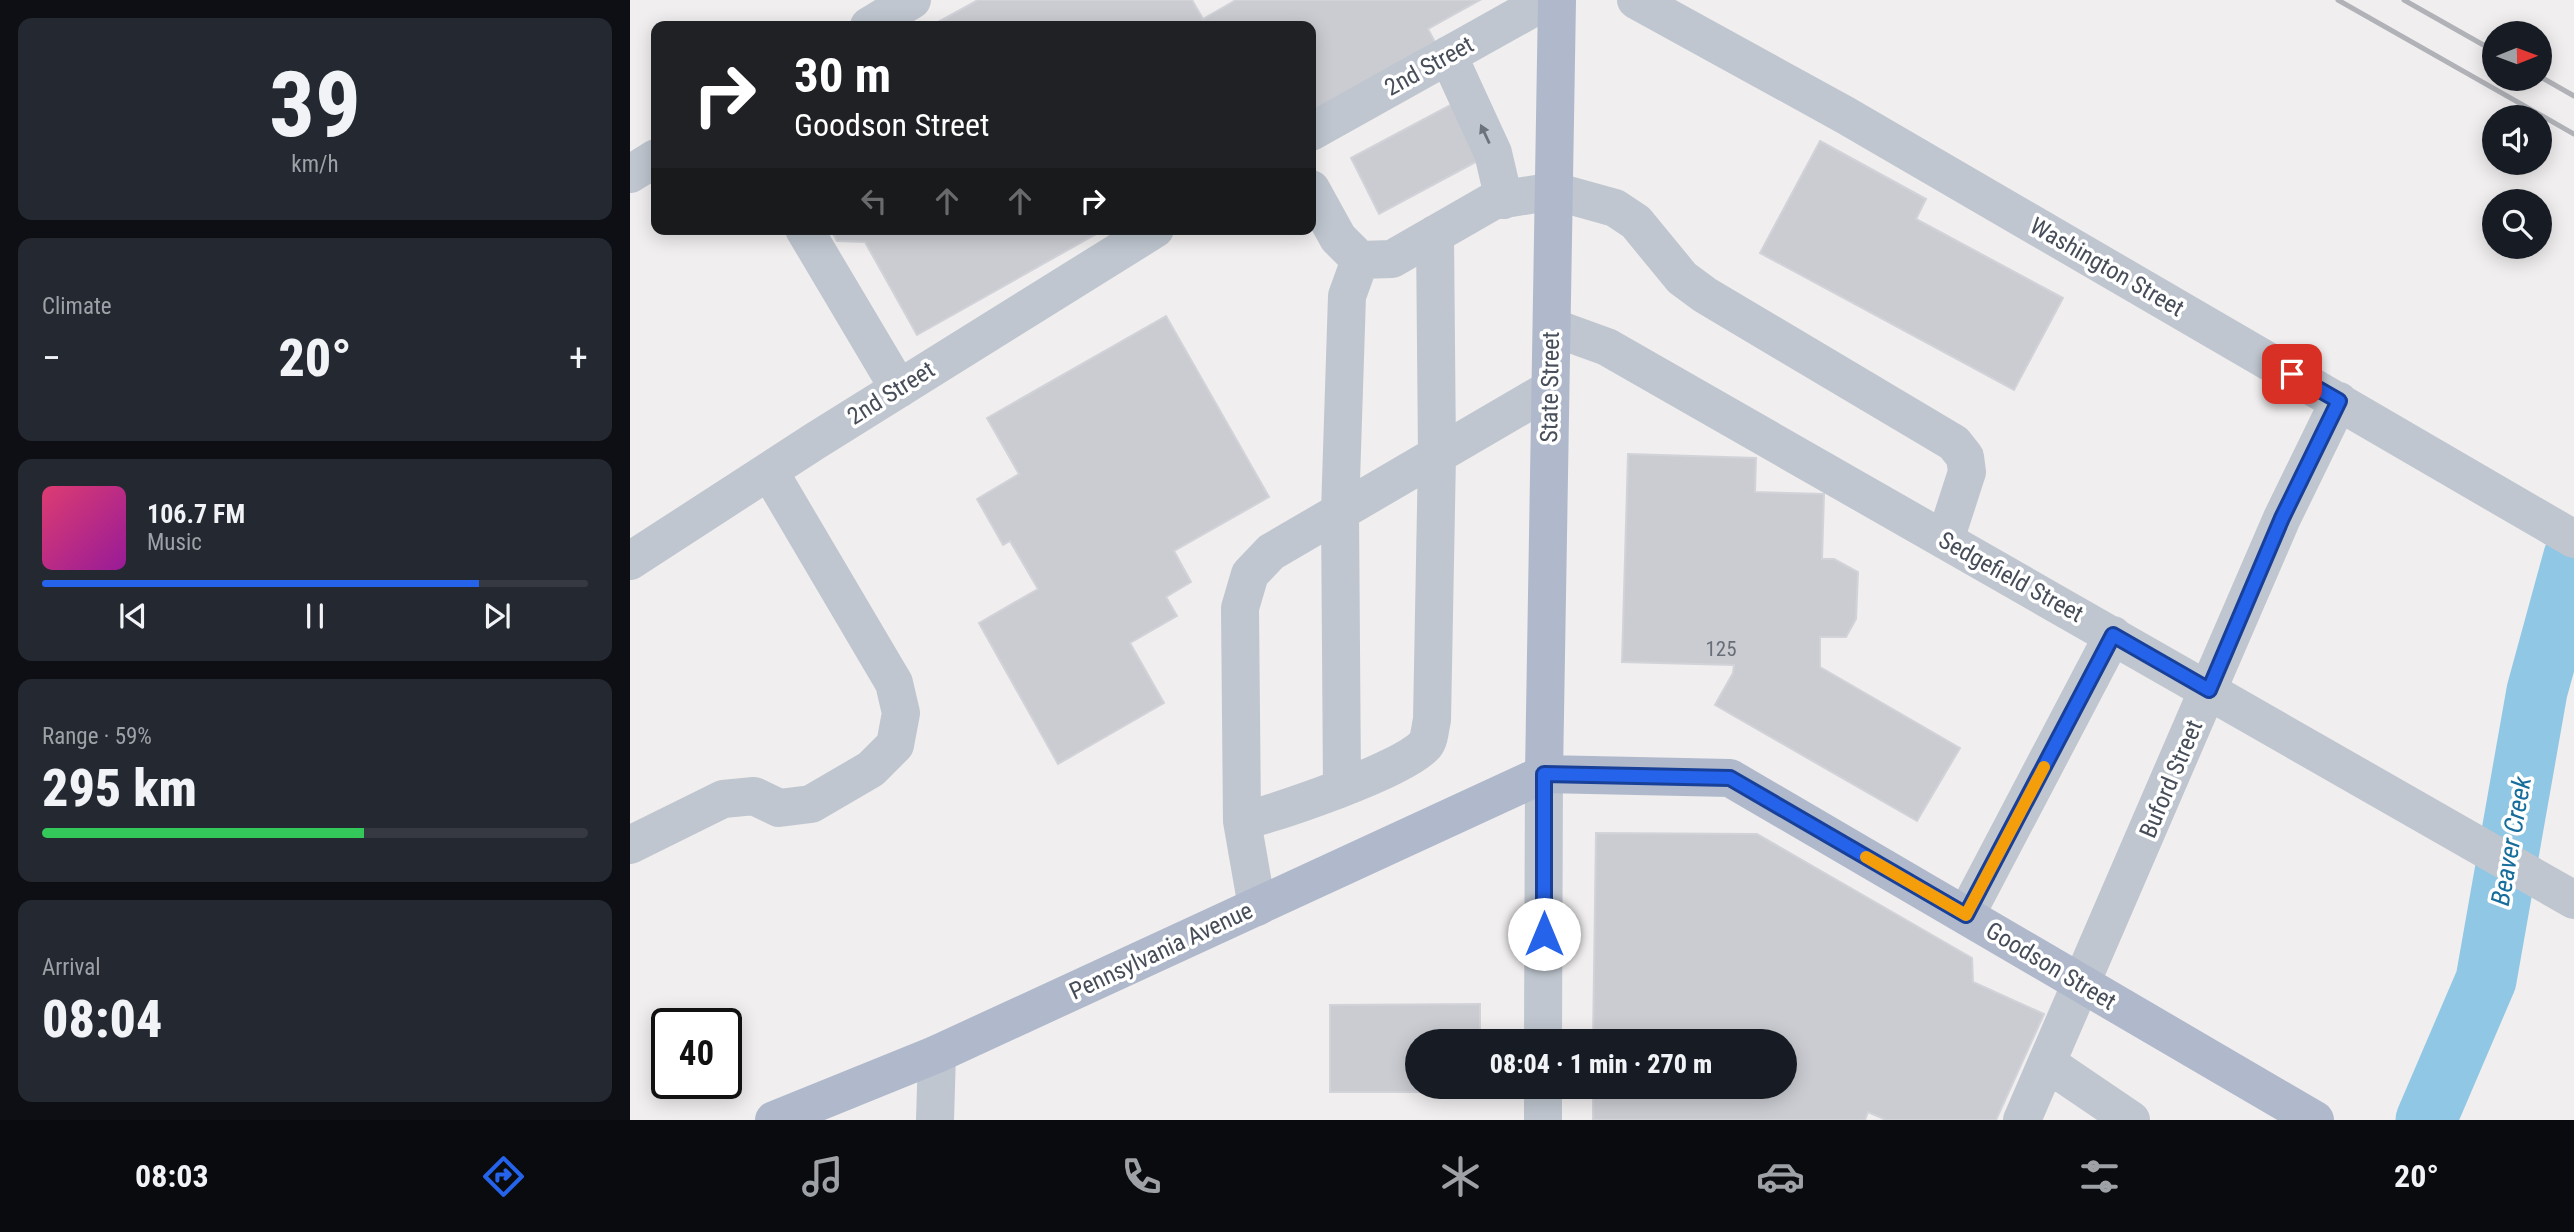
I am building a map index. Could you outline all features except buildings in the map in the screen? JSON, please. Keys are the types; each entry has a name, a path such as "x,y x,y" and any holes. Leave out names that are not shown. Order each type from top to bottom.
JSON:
{"main road":[{"name":"State Street","path":"1544,774 1557,0"},
{"name":"Pennsylvania Avenue","path":"774,1120 937,1054 1544,774"},
{"name":"Goodson Street","path":"1544,774 1730,778 2315,1120"}],"street":[{"path":"877,21 912,0"},
{"name":"2nd Street","path":"1316,129 1547,0"},
{"name":"Washington Street","path":"1636,0 1844,115 2574,539"},
{"path":"1448,55 1493,153 1504,200"},
{"path":"630,174 651,161"},
{"path":"1316,198 1338,238 1360,260 1392,259 1493,201 1554,191 1615,208 1636,222 1682,278 1705,295 1954,443 1965,457 1967,472 1945,540"},
{"path":"1242,821 1282,811 1342,786 1408,758 1427,743 1432,720 1437,455 1435,234"},
{"path":"808,235 899,388"},
{"name":"2nd Street","path":"630,561 899,388 1145,235"},
{"path":"1342,786 1340,512 1347,296 1360,260"},
{"name":"Sedgefield Street","path":"1552,327 1607,347 2574,900"},
{"path":"1257,906 1242,821 1240,608 1250,574 1271,552 1550,388"},
{"name":"Buford Street","path":"2022,1120 2282,518 2339,401"},
{"path":"630,845 723,799 754,796 779,808 811,804 871,769 895,745 901,713 894,683 769,471"},
{"path":"1966,915 2113,635"},
{"path":"1543,1029 1544,774"},
{"path":"935,1120 937,1054"},
{"path":"2047,1063 2132,1120"},
{"path":"1543,1099 1543,1120"}],"waterway":[{"name":"Beaver Creek","path":"2426,1120 2486,980 2537,691 2574,556"}],"railway":[{"path":"2338,0 2574,134"},
{"path":"2404,0 2482,44"},
{"path":"2552,83 2574,96"}],"slow traffic":[{"path":"1866,857 1966,915 2044,767"}],"route":[{"path":"1544,934 1544,774 1730,778 1966,915 2113,635 2209,690 2282,518 2339,401 2292,374"}]}
